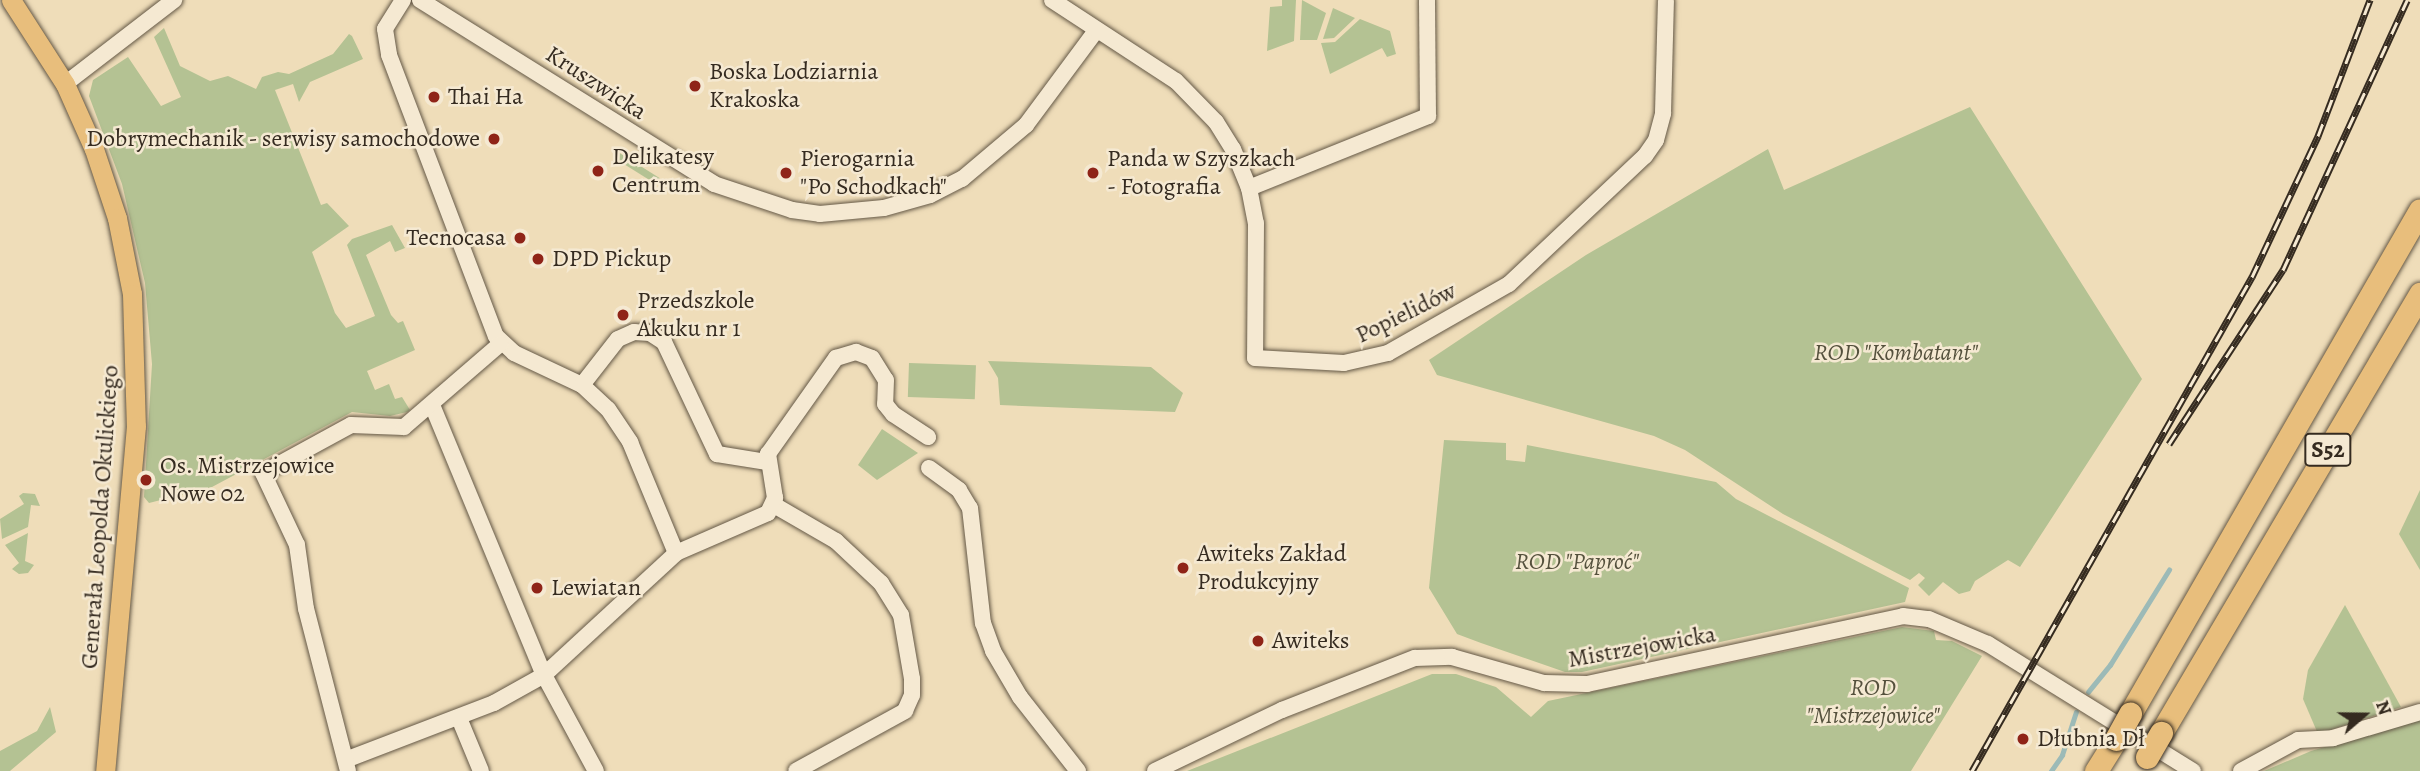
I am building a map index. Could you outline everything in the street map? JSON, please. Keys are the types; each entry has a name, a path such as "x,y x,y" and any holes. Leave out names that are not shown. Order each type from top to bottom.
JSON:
{"highway":[{"name":"S52","path":"2096,771 2420,210"},
{"name":"S52","path":"2142,764 2420,294"}],"main road":[{"name":"Generała Leopolda Okulickiego","path":"11,0 65,84 108,188 135,322 136,426 105,771"}],"street":[{"path":"65,84 174,0"},
{"path":"404,0 385,29 389,55 500,344 582,385 608,409 630,442 676,553"},
{"name":"Kruszwicka","path":"420,0 713,184 780,206 820,214 884,208 962,178 1026,125 1095,32"},
{"name":"Popielidów","path":"1052,0 1095,32 1151,63 1197,100 1233,149 1249,188 1257,248 1255,358 1344,363 1388,353 1523,274 1645,156 1656,140 1663,113 1665,1"},
{"path":"1249,188 1428,116 1427,0"},
{"path":"582,385 618,339 634,332 650,333 664,342 717,454 767,462"},
{"path":"500,344 404,427 351,425 262,473 297,545 306,609 348,765 459,718 544,675 676,553 768,513 774,505 767,462 772,446 828,365 846,353 872,358 886,380 885,404 893,414 928,437"},
{"path":"432,405 544,675 596,771"},
{"path":"929,468 959,490 970,508 983,623 993,651 1020,697 1078,771"},
{"path":"774,505 836,541 881,583 901,615 912,679 912,695 905,711 796,771"},
{"name":"Mistrzejowicka","path":"1156,771 1222,736 1367,673 1427,656 1463,659 1544,683 1570,685 1895,617 1929,619 1988,644 2193,771"},
{"path":"2241,771 2298,740 2333,738 2420,712"},
{"path":"459,718 481,771"}],"green space":[{"path":"1282,0 1296,0 1294,41 1267,51 1270,7 1282,6"},
{"path":"1302,0 1326,13 1317,40 1300,40"},
{"path":"1333,8 1355,18 1334,38 1323,39"},
{"path":"1360,19 1390,31 1396,54 1387,57 1382,48 1330,74 1321,43 1335,42"},
{"path":"164,28 180,66 210,81 228,76 256,89 262,77 278,72 289,74 333,54 349,34 352,36 363,59 310,82 299,102 293,84 275,90 321,205 327,203 349,226 312,252 335,313 346,328 375,316 347,245 352,239 392,225 405,248 395,252 390,241 366,255 391,315 398,323 403,321 415,350 367,371 375,390 389,384 395,399 402,397 410,410 407,412 390,416 352,412 212,487 149,503 144,497 152,364 145,283 122,184 89,96 93,80 128,57 161,106 181,97 154,37"},
{"name":"ROD \"Kombatant\"","path":"1970,107 2142,379 2020,567 2008,560 1975,581 1970,591 1959,594 1943,582 1929,596 1918,585 1925,578 1919,573 1910,580 1783,514 1685,450 1654,436 1437,375 1429,360 1586,255 1768,149 1784,190"},
{"path":"618,152 660,178 656,184 614,158"},
{"path":"988,361 1151,367 1183,393 1175,412 1000,405 998,378"},
{"path":"909,363 976,365 975,399 908,397"},
{"path":"882,429 918,453 877,480 858,465"},
{"name":"ROD \"Paproć\"","path":"1444,440 1506,443 1506,460 1525,462 1527,445 1716,482 1736,499 1909,588 1905,602 1582,672 1565,672 1481,643 1457,634 1429,588"},
{"path":"2420,490 2420,570 2399,534"},
{"path":"23,493 35,494 40,506 31,505 28,527 2,539 0,519 24,504 19,496"},
{"path":"28,533 25,561 34,565 28,573 19,574 12,569 19,563 5,545"},
{"path":"2345,605 2401,707 2318,734 2303,699 2308,670"},
{"name":"ROD \"Mistrzejowice\"","path":"1902,627 1934,631 1936,640 1952,641 1982,656 1911,771 1187,771 1432,674 1456,674 1496,687 1531,717 1548,701"},
{"path":"50,707 56,732 10,771 0,771 0,751 37,731"},
{"path":"2420,719 2420,771 2264,771 2311,751"}],"waterway":[{"path":"2088,692 2110,665 2169,570"},
{"path":"2051,771 2062,755 2076,712"}],"railway":[{"path":"1972,771 2252,277 2318,136 2370,0"},
{"path":"2169,444 2283,270 2407,0"}],"place":[{"name":"Boska Lodziarnia Krakoska","path":"695,86"},
{"name":"Thai Ha","path":"434,97"},
{"name":"Dobrymechanik - serwisy samochodowe","path":"494,139"},
{"name":"Delikatesy Centrum","path":"598,171"},
{"name":"Pierogarnia \"Po Schodkach\"","path":"786,173"},
{"name":"Panda w Szyszkach - Fotografia","path":"1093,173"},
{"name":"Tecnocasa","path":"520,238"},
{"name":"DPD Pickup","path":"538,259"},
{"name":"Przedszkole Akuku nr 1","path":"623,315"},
{"name":"Os. Mistrzejowice Nowe 02","path":"146,480"},
{"name":"Awiteks Zakład Produkcyjny","path":"1183,568"},
{"name":"Lewiatan","path":"537,588"},
{"name":"Awiteks","path":"1258,641"},
{"name":"Dłubnia Dł","path":"2023,739"}]}
